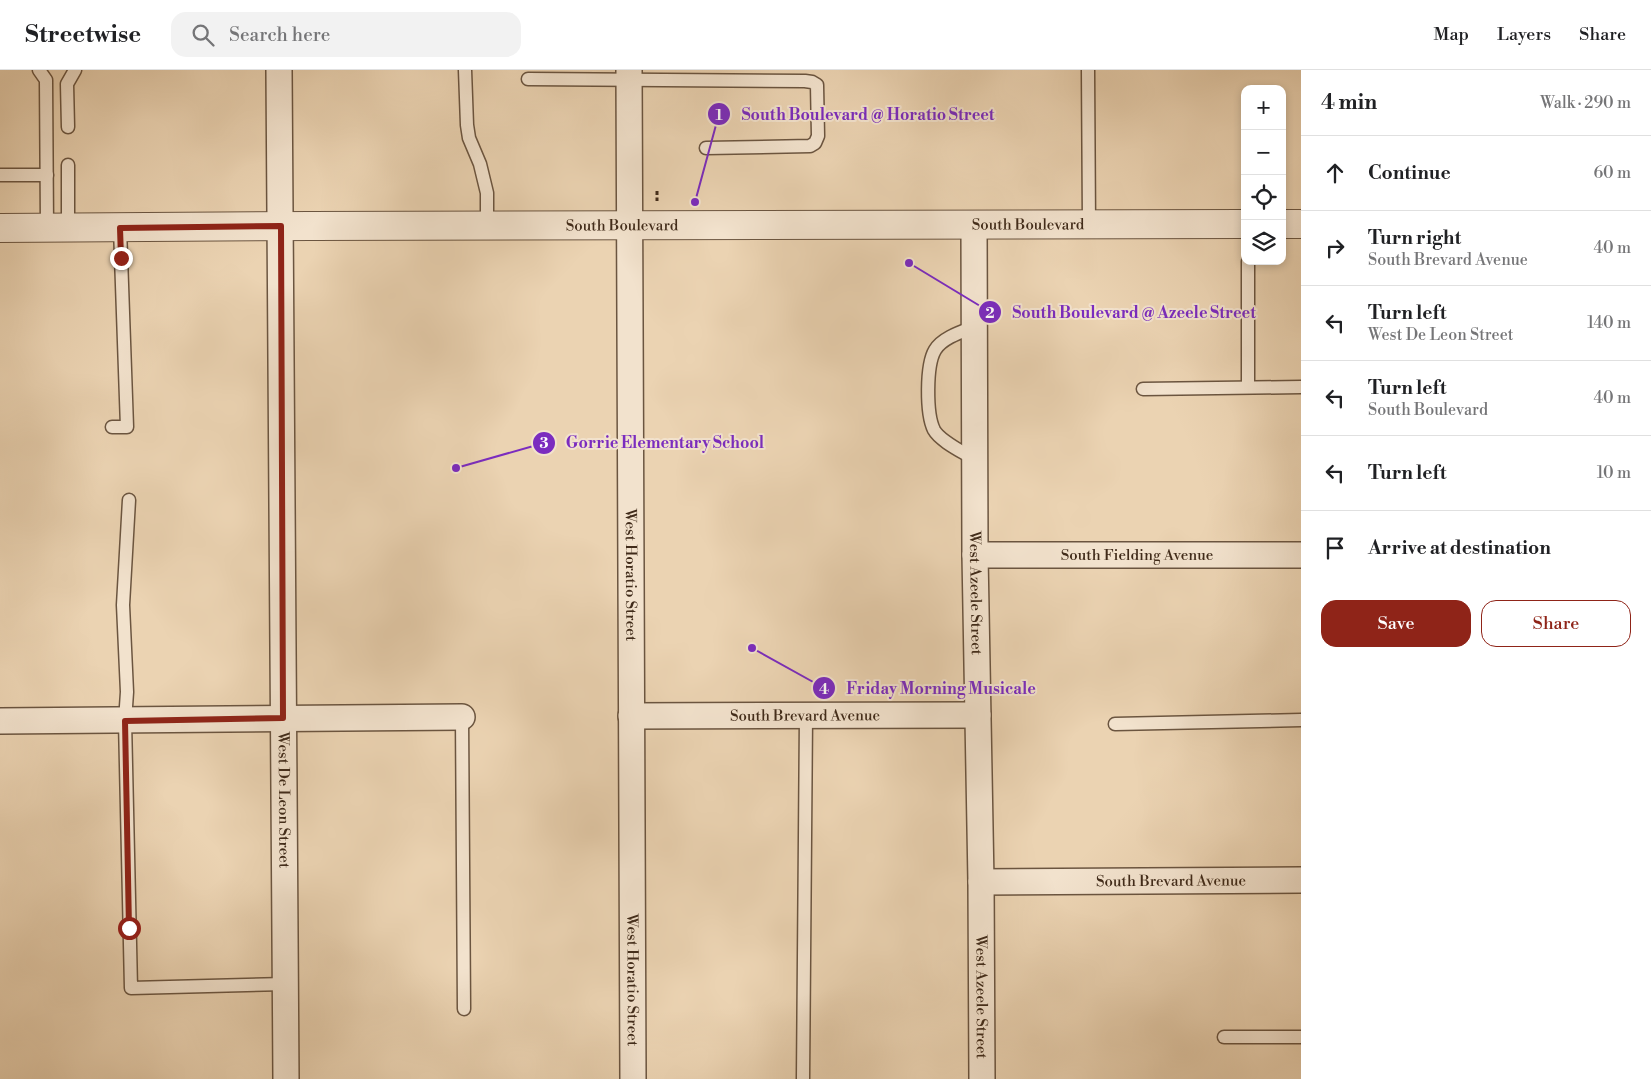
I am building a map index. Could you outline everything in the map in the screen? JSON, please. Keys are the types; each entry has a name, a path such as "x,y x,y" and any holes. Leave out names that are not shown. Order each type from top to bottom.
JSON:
{"street":[{"name":"West De Leon Street","path":"279,70 286,1079"},
{"name":"West Horatio Street","path":"629,75 633,1079"},
{"name":"South Boulevard","path":"0,228 1241,224"},
{"path":"1286,224 1301,224"},
{"name":"West Azeele Street","path":"974,225 974,459 981,882 982,1079"},
{"name":"South Fielding Avenue","path":"975,555 1301,555"},
{"name":"South Brevard Avenue","path":"631,716 978,715"},
{"path":"0,721 462,717"},
{"name":"South Brevard Avenue","path":"981,882 1301,880"}],"lane":[{"path":"39,70 46,80 47,170 57,228"},
{"path":"68,127 67,84 75,70"},
{"path":"465,70 467,125 469,138 480,164 487,193 487,226"},
{"path":"1088,70 1089,225"},
{"path":"528,79 629,75 805,81 817,85 818,136 815,143 810,146 706,148"},
{"path":"57,228 68,165"},
{"path":"0,175 47,170"},
{"path":"112,427 127,427 120,228"},
{"path":"1248,265 1248,387"},
{"path":"974,327 949,338 935,350 929,371 929,414 934,430 950,444 974,459"},
{"path":"1143,389 1301,387"},
{"path":"129,500 123,605 127,692 125,721 131,988 285,984"},
{"path":"803,1079 806,716"},
{"path":"462,717 464,1009"},
{"path":"1115,724 1301,720"},
{"path":"1224,1037 1301,1037"}],"place":[{"name":"South Boulevard @ Horatio Street","path":"695,202"},
{"name":"South Boulevard @ Azeele Street","path":"909,263"},
{"name":"Gorrie Elementary School","path":"456,468"},
{"name":"Friday Morning Musicale","path":"752,648"}],"route":[{"path":"121,258 120,228 281,226 283,718 125,721 129,928"}]}
